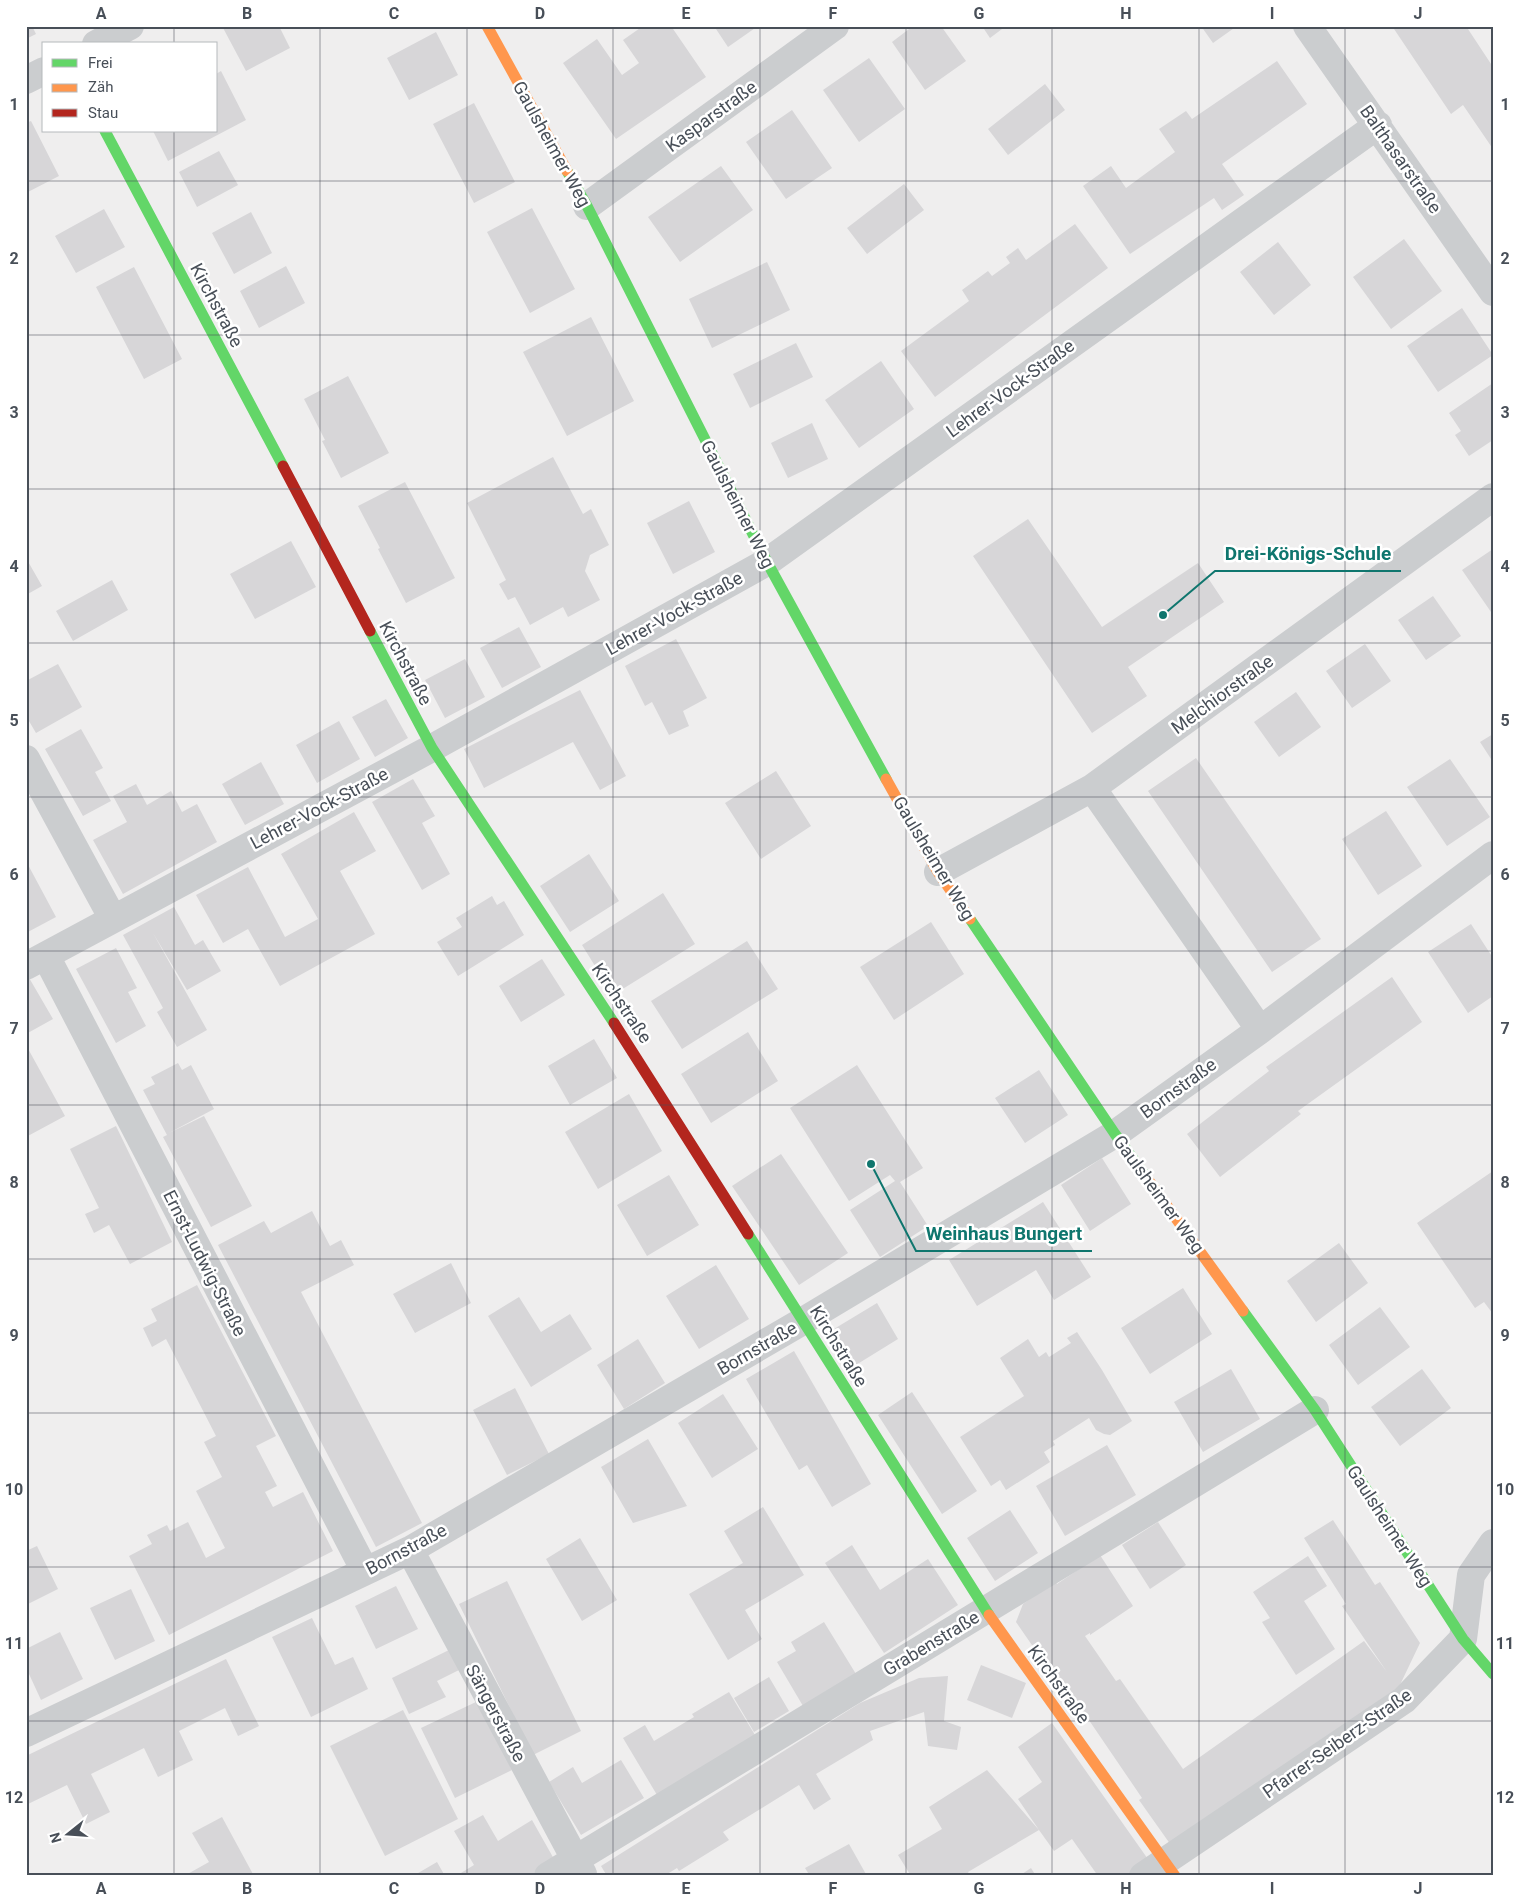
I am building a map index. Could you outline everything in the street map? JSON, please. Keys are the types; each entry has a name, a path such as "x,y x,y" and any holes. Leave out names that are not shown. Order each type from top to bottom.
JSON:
{"street":[{"path":"100,42 130,26"},
{"name":"Gaulsheimer Weg","path":"487,26 587,206 767,562 938,872 1115,1134 1314,1410 1463,1639 1493,1674"},
{"name":"Kasparstraße","path":"587,206 835,26"},
{"name":"Balthasarstraße","path":"1307,26 1493,292"},
{"path":"26,80 42,72"},
{"name":"Lehrer-Vock-Straße","path":"36,961 432,748 767,562 1378,125"},
{"name":"Kirchstraße","path":"106,132 432,748 640,1062 985,1610 1161,1871"},
{"name":"Melchiorstraße","path":"938,872 1092,788 1493,497"},
{"path":"26,759 113,918"},
{"path":"1092,788 1260,1030"},
{"name":"Bornstraße","path":"26,1733 410,1550 803,1321 1115,1134 1260,1030 1493,855"},
{"name":"Ernst-Ludwig-Straße","path":"36,961 365,1571"},
{"name":"Grabenstraße","path":"548,1876 579,1868 985,1610 1314,1410"},
{"path":"1463,1639 1471,1575 1493,1543"},
{"name":"Sängerstraße","path":"410,1550 579,1868"},
{"name":"Pfarrer-Seiberz-Straße","path":"1161,1871 1404,1700 1463,1639"}],"building":[{"path":"26,26 32,26 36,34 26,39"},
{"path":"222,26 279,26 290,48 246,71"},
{"path":"643,26 671,26 706,77 616,139 563,63 597,39 622,75 639,63 623,40"},
{"path":"714,26 758,26 728,47"},
{"path":"913,26 941,26 966,61 925,90 892,42"},
{"path":"982,26 1006,26 990,38"},
{"path":"1201,26 1237,26 1213,43"},
{"path":"1392,26 1466,26 1493,67 1493,149 1463,105 1451,114"},
{"path":"436,32 458,75 409,100 387,58"},
{"path":"869,58 905,109 859,142 823,90"},
{"path":"1277,61 1307,104 1222,164 1244,195 1222,210 1214,198 1130,254 1083,186 1111,166 1126,188 1175,152 1159,129 1186,111 1192,119"},
{"path":"221,71 246,120 168,161 154,132 218,132 218,73"},
{"path":"1045,84 1065,110 1008,155 988,129"},
{"path":"474,103 515,182 474,203 433,124"},
{"path":"792,110 832,168 786,199 746,142"},
{"path":"31,121 59,176 26,193 26,123"},
{"path":"219,151 238,185 197,207 179,172"},
{"path":"721,166 753,210 680,262 648,217"},
{"path":"904,184 924,210 867,254 847,228"},
{"path":"532,208 575,289 530,313 487,232"},
{"path":"104,209 125,247 76,273 55,236"},
{"path":"251,212 272,253 234,274 212,233"},
{"path":"1075,224 1108,268 935,397 901,351 969,301 962,290 988,271 992,276 1010,263 1006,257 1018,248 1026,260"},
{"path":"1404,239 1442,291 1391,329 1353,277"},
{"path":"1278,242 1311,285 1274,315 1240,272"},
{"path":"767,262 790,310 712,348 689,299"},
{"path":"286,266 305,303 259,328 240,291"},
{"path":"134,267 182,359 144,379 96,287"},
{"path":"1462,308 1493,355 1438,392 1407,346"},
{"path":"591,317 634,401 567,436 523,352"},
{"path":"796,343 813,377 750,408 733,374"},
{"path":"881,361 914,409 859,448 825,400"},
{"path":"348,376 389,453 341,478 322,441 325,440 304,399"},
{"path":"1493,383 1493,440 1469,456 1455,435 1461,431 1449,413"},
{"path":"812,423 828,459 788,478 771,443"},
{"path":"553,457 583,514 591,509 609,545 590,555 585,571 600,600 568,617 563,607 530,625 515,597 508,600 499,584 506,580 467,503"},
{"path":"405,482 455,578 406,603 358,506"},
{"path":"689,501 715,552 673,574 647,523"},
{"path":"1028,519 1102,627 1198,563 1224,602 1128,667 1147,696 1092,733 973,556"},
{"path":"291,541 316,587 255,619 230,574"},
{"path":"1493,549 1493,611 1491,612 1462,570"},
{"path":"26,558 42,586 26,595"},
{"path":"112,580 128,610 73,641 56,611"},
{"path":"1433,596 1461,636 1426,660 1398,620"},
{"path":"519,627 541,667 502,688 480,648"},
{"path":"676,639 707,698 683,711 689,726 669,735 652,702 645,706 625,666"},
{"path":"1365,644 1391,681 1352,708 1326,671"},
{"path":"465,659 485,697 445,718 425,680"},
{"path":"58,664 82,707 36,733 26,716 26,681"},
{"path":"580,690 626,776 600,790 573,742 484,788 464,749"},
{"path":"1296,692 1321,727 1279,757 1254,722"},
{"path":"386,699 408,738 375,757 352,717"},
{"path":"339,721 360,759 317,783 296,745"},
{"path":"81,729 103,768 95,772 111,801 83,816 45,749"},
{"path":"1493,734 1493,762 1480,742"},
{"path":"1196,758 1321,939 1272,972 1148,791"},
{"path":"1450,759 1490,817 1447,846 1407,787"},
{"path":"261,762 284,804 245,825 222,784"},
{"path":"776,771 811,826 761,859 725,803"},
{"path":"413,779 435,816 422,823 450,874 422,890 372,802"},
{"path":"136,784 147,805 171,791 182,812 197,804 217,842 123,894 93,840 127,822 113,796"},
{"path":"1386,811 1422,866 1378,895 1342,839"},
{"path":"354,812 376,851 340,871 375,934 280,986 248,929 223,943 196,895 248,867 285,937 318,919 281,854"},
{"path":"589,854 619,901 570,932 540,886"},
{"path":"26,861 56,917 26,933"},
{"path":"663,893 695,944 613,995 582,945"},
{"path":"492,896 497,905 504,901 524,935 458,976 437,942 462,927 456,918"},
{"path":"174,907 195,945 203,940 221,971 187,990 153,933 207,1030 177,1047 157,1012 163,1008 123,935"},
{"path":"931,922 964,974 894,1020 860,967"},
{"path":"1471,924 1493,958 1493,996 1468,1013 1428,952"},
{"path":"747,941 778,989 682,1049 651,1001"},
{"path":"116,948 137,988 128,992 146,1026 116,1043 76,969"},
{"path":"542,959 565,995 521,1022 499,986"},
{"path":"28,976 53,1019 26,1034 26,977"},
{"path":"1392,977 1422,1022 1298,1111 1301,1114 1220,1177 1187,1134 1269,1071 1266,1067"},
{"path":"748,1032 778,1081 711,1123 681,1074"},
{"path":"594,1039 617,1078 570,1105 548,1066"},
{"path":"26,1045 65,1116 26,1137"},
{"path":"178,1063 182,1070 191,1065 214,1109 169,1133 204,1116 252,1206 211,1227 163,1137 167,1135 143,1090 155,1084 151,1077"},
{"path":"857,1065 923,1168 900,1182 928,1226 880,1257 850,1210 895,1181 890,1175 849,1201 790,1108"},
{"path":"1039,1070 1068,1115 1025,1143 995,1098"},
{"path":"629,1094 662,1151 598,1189 565,1132"},
{"path":"116,1126 172,1242 130,1264 109,1225 94,1233 85,1214 99,1208 70,1149"},
{"path":"781,1154 848,1253 799,1285 732,1186"},
{"path":"1102,1158 1131,1204 1090,1231 1061,1185"},
{"path":"1493,1171 1493,1314 1484,1302 1475,1308 1417,1223"},
{"path":"669,1175 699,1225 647,1256 617,1205"},
{"path":"1043,1202 1091,1277 1054,1300 1036,1270 977,1306 949,1260"},
{"path":"312,1211 330,1246 341,1240 354,1265 301,1292 422,1523 376,1547 218,1245 264,1221 271,1233"},
{"path":"1339,1243 1368,1283 1316,1322 1287,1281"},
{"path":"451,1263 471,1303 415,1333 393,1294"},
{"path":"716,1265 749,1319 699,1349 666,1296"},
{"path":"197,1285 276,1436 256,1446 277,1486 265,1492 273,1507 303,1492 333,1551 169,1635 129,1556 152,1544 147,1535 167,1525 170,1531 188,1522 206,1558 225,1548 196,1491 222,1477 204,1442 216,1436 166,1339 152,1347 143,1328 157,1321 151,1309"},
{"path":"1183,1288 1212,1334 1150,1374 1121,1328"},
{"path":"519,1297 541,1332 570,1314 592,1349 531,1387 488,1316"},
{"path":"877,1303 898,1339 851,1368 829,1332"},
{"path":"1380,1307 1410,1347 1358,1385 1329,1345"},
{"path":"1077,1332 1132,1421 1110,1435 1096,1430 1089,1418 1053,1441 1055,1445 1044,1452 1050,1462 1006,1490 1000,1480 991,1486 960,1437 1024,1396 1000,1358 1028,1339 1039,1357 1046,1352 1049,1357 1071,1343 1067,1338"},
{"path":"638,1339 665,1383 624,1409 597,1365"},
{"path":"794,1351 871,1484 832,1507 807,1465 799,1470 746,1379"},
{"path":"1231,1369 1260,1419 1203,1452 1174,1402"},
{"path":"1422,1369 1451,1408 1400,1446 1371,1407"},
{"path":"515,1388 549,1454 507,1475 473,1410"},
{"path":"912,1392 977,1491 942,1514 878,1415"},
{"path":"723,1394 758,1449 712,1478 678,1423"},
{"path":"648,1439 687,1506 633,1523 601,1467"},
{"path":"1107,1445 1136,1495 1065,1536 1036,1486"},
{"path":"763,1507 804,1575 745,1610 762,1639 728,1660 689,1594 743,1563 724,1531"},
{"path":"1010,1510 1038,1553 995,1581 967,1538"},
{"path":"1333,1520 1375,1585 1380,1582 1420,1643 1398,1689 1173,1848 1139,1800 1142,1798 1080,1707 1076,1709 1016,1622 1023,1604 1055,1581 1057,1584 1100,1555 1133,1606 1090,1635 1090,1633 1085,1636 1116,1681 1120,1679 1183,1769 1364,1641 1387,1672 1342,1606 1346,1604 1304,1538"},
{"path":"1158,1522 1186,1565 1150,1589 1122,1545"},
{"path":"580,1538 617,1600 582,1621 546,1559"},
{"path":"852,1545 880,1590 928,1559 958,1605 884,1653 825,1563"},
{"path":"37,1546 58,1589 26,1605 26,1551"},
{"path":"1308,1556 1327,1586 1304,1601 1335,1649 1296,1675 1262,1622 1270,1618 1253,1592"},
{"path":"507,1581 581,1731 533,1755 459,1604"},
{"path":"396,1586 418,1629 376,1649 355,1606"},
{"path":"131,1589 155,1641 115,1660 90,1608"},
{"path":"312,1618 335,1665 353,1657 368,1689 311,1717 272,1637"},
{"path":"824,1622 856,1674 803,1706 777,1662 796,1651 791,1642"},
{"path":"60,1632 83,1679 41,1700 29,1674 26,1676 26,1649"},
{"path":"449,1650 459,1670 437,1681 446,1697 409,1714 392,1678"},
{"path":"226,1659 259,1726 238,1736 225,1708 179,1731 193,1760 158,1777 144,1748 91,1774 110,1812 86,1824 67,1785 26,1805 26,1756"},
{"path":"981,1665 1026,1683 1012,1718 967,1700"},
{"path":"948,1676 944,1721 961,1727 957,1750 928,1746 924,1712 870,1731 873,1740 816,1774 831,1799 814,1810 799,1785 723,1832 729,1840 679,1871 677,1868 664,1876 607,1876 601,1866 860,1703 919,1678"},
{"path":"769,1677 789,1711 754,1732 734,1698"},
{"path":"729,1692 755,1735 657,1795 623,1738 645,1725 654,1741 694,1717 692,1714"},
{"path":"478,1701 512,1770 455,1798 421,1728"},
{"path":"403,1710 458,1819 385,1856 330,1746"},
{"path":"1052,1723 1150,1862 1130,1876 1098,1876 1072,1839 1054,1851 1018,1799 1042,1782 1018,1747"},
{"path":"621,1760 644,1798 581,1835 549,1782 573,1767 582,1783"},
{"path":"987,1770 1039,1830 968,1872 970,1876 911,1876 898,1855 942,1829 929,1807"},
{"path":"483,1815 498,1841 532,1820 554,1859 530,1876 456,1876 474,1865 454,1831"},
{"path":"222,1817 254,1876 184,1876 209,1862 192,1833"},
{"path":"849,1844 867,1876 810,1876 805,1868"},
{"path":"437,1862 445,1876 413,1876"},
{"path":"1031,1868 1036,1876 1019,1876"}],"traffic: fast":[{"path":"106,132 283,466"},
{"path":"567,171 587,206 767,562 886,779"},
{"path":"370,631 432,748 614,1023"},
{"path":"970,919 1146,1177"},
{"path":"748,1234 989,1615"},
{"path":"1243,1311 1315,1410 1463,1639 1493,1674"}],"traffic: slow":[{"path":"487,26 567,171"},
{"path":"886,779 938,872 970,919"},
{"path":"1146,1177 1243,1311"},
{"path":"989,1615 1175,1876"}],"traffic: jam":[{"path":"283,466 370,631"},
{"path":"614,1023 748,1234"}],"place":[{"name":"Drei-Königs-Schule","path":"1163,615"},
{"name":"Weinhaus Bungert","path":"871,1164"}]}
